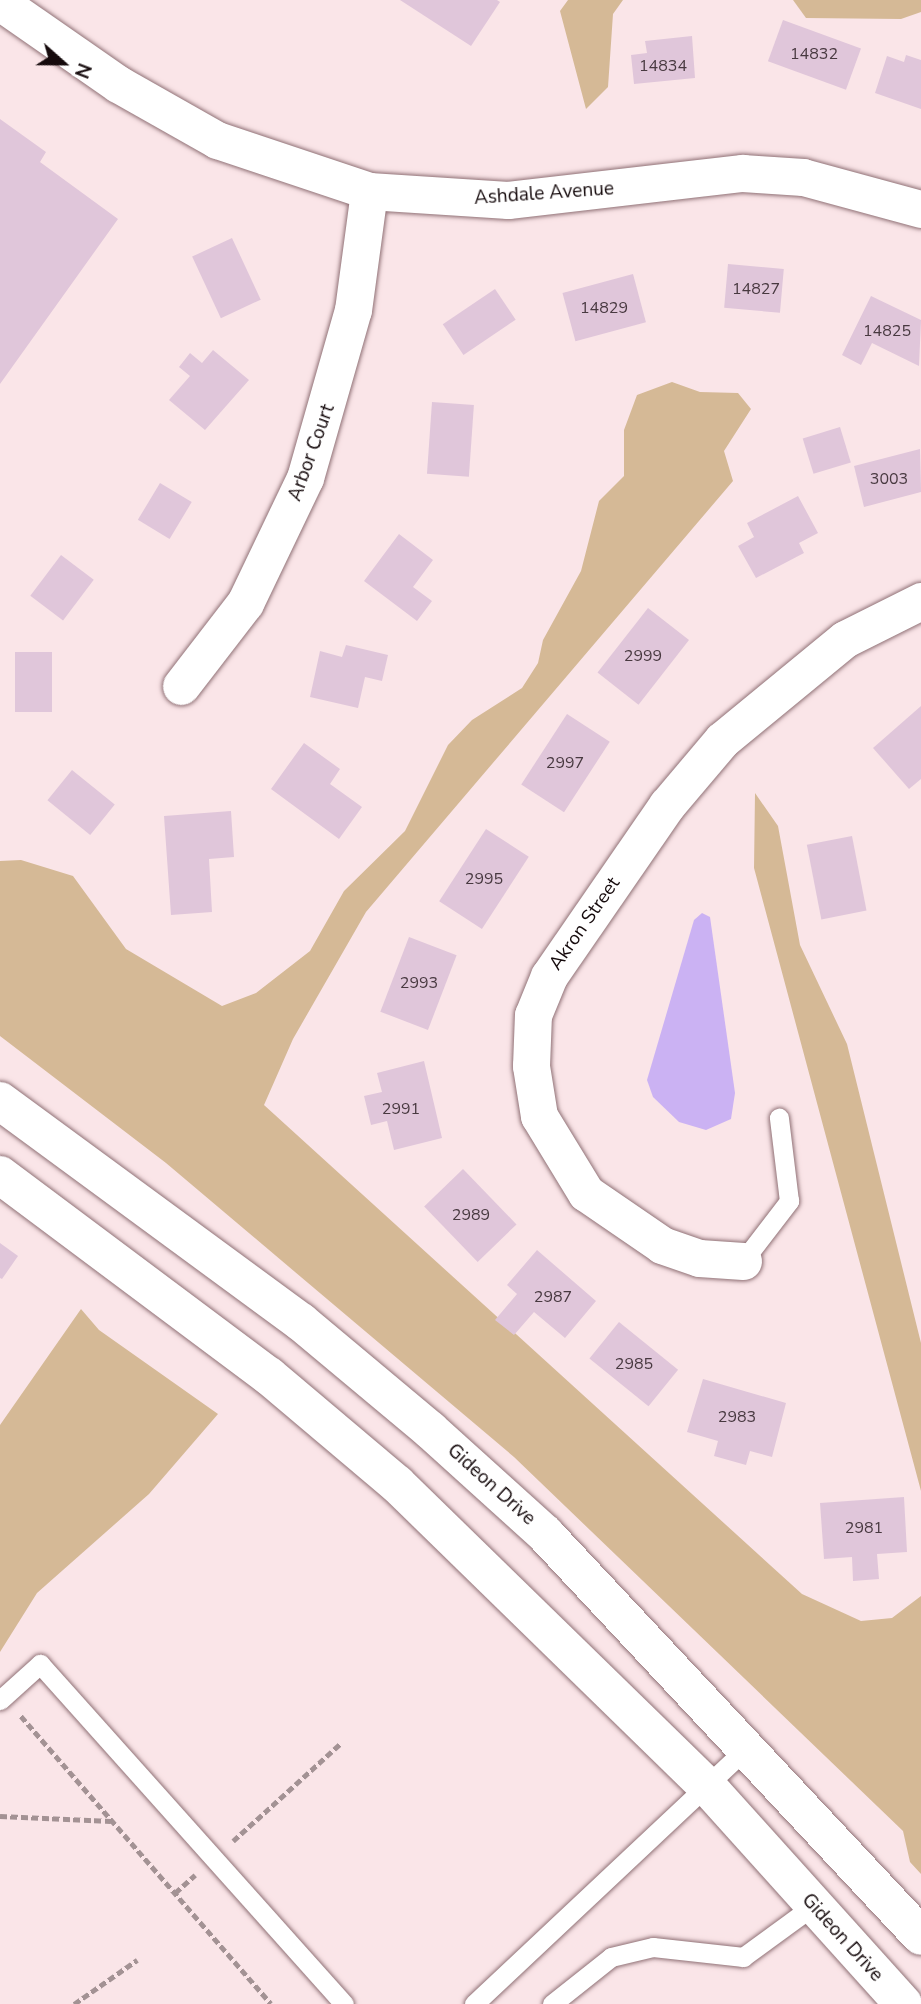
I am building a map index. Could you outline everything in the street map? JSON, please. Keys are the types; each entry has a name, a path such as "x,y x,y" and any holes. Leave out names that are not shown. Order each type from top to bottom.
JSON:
{"main road":[{"name":"Gideon Drive","path":"0,1101 257,1288 430,1430 545,1534 921,1936"},
{"name":"Gideon Drive","path":"0,1175 269,1376 397,1484 707,1786 903,2004"}],"street":[{"name":"Ashdale Avenue","path":"0,2 118,84 217,140 369,191 508,201 742,173 803,177 921,209"},
{"name":"Arbor Court","path":"181,685 245,603 305,478 353,310 369,191"},
{"name":"Akron Street","path":"743,1261 699,1258 662,1245 621,1221 579,1184 539,1116 531,1066 533,1014 549,976 667,805 722,740 845,639 921,601"}],"lane":[{"path":"743,1261 789,1201 779,1118"},
{"path":"2,1698 40,1664 344,2004"},
{"path":"474,2004 746,1749"},
{"path":"552,2004 611,1957 653,1947 743,1957 813,1906"}],"path":[{"path":"2,1698 271,2004"},
{"path":"175,1893 340,1744"},
{"path":"0,1816 112,1821"},
{"path":"74,2004 137,1960"},
{"path":"261,2004 262,1994"}],"shaded area":[{"path":"568,0 623,0 613,14 608,87 586,109 560,11"},
{"path":"793,0 921,0 921,12 901,19 806,18"},
{"path":"672,382 700,392 738,393 751,409 724,451 733,481 366,912 293,1039 264,1105 802,1594 861,1621 892,1618 921,1596 921,1874 910,1862 903,1831 514,1457 166,1163 0,1036 0,861 21,860 73,876 126,949 222,1006 256,993 310,951 344,891 405,831 448,745 472,720 522,688 538,663 543,640 581,571 599,501 624,476 624,430 637,395"},
{"path":"755,793 778,826 800,945 847,1044 921,1343 921,1491 754,868"},
{"path":"702,913 710,917 735,1093 731,1119 706,1130 679,1122 653,1097 647,1080 694,920"},
{"path":"81,1309 99,1330 218,1414 149,1494 37,1593 0,1652 0,1425"}],"building":[{"path":"400,0 497,0 500,2 471,46"},
{"path":"783,20 861,48 846,90 768,61"},
{"path":"692,36 695,78 634,84 631,55 647,53 645,41"},
{"path":"906,55 921,60 921,109 875,93 887,56 904,62"},
{"path":"0,119 46,152 40,162 118,219 0,384"},
{"path":"232,238 261,300 221,318 192,257"},
{"path":"728,264 784,269 780,313 724,308"},
{"path":"633,274 646,322 575,341 562,293"},
{"path":"495,289 516,320 463,355 443,324"},
{"path":"871,296 921,320 919,366 872,343 861,365 842,355"},
{"path":"213,350 249,380 205,430 169,400 190,376 179,367 190,353 202,363"},
{"path":"432,402 474,405 469,477 427,474"},
{"path":"840,427 851,462 814,474 803,438"},
{"path":"920,449 921,492 864,507 854,466"},
{"path":"160,483 192,502 170,539 138,520"},
{"path":"798,496 818,533 799,543 804,553 756,578 738,546 754,537 747,523"},
{"path":"399,534 433,560 413,587 432,601 417,621 364,581"},
{"path":"61,555 94,580 63,620 30,596"},
{"path":"648,608 689,640 638,705 598,673"},
{"path":"346,645 388,655 382,681 365,677 358,708 310,697 320,651 342,657"},
{"path":"15,652 52,652 52,712 15,712"},
{"path":"921,706 921,779 909,789 873,748"},
{"path":"567,714 610,742 564,812 521,784"},
{"path":"304,743 340,769 330,784 362,807 339,839 271,789"},
{"path":"72,770 115,805 90,835 47,800"},
{"path":"231,811 234,857 209,859 212,912 171,915 164,816"},
{"path":"486,829 529,857 482,929 439,901"},
{"path":"852,836 867,911 821,919 807,845"},
{"path":"409,937 457,955 428,1030 380,1012"},
{"path":"424,1061 442,1138 394,1150 387,1121 371,1125 364,1096 382,1092 377,1073"},
{"path":"463,1169 516,1224 478,1262 424,1207"},
{"path":"0,1243 18,1256 2,1279 0,1278"},
{"path":"537,1250 596,1301 565,1338 534,1312 514,1335 495,1320 517,1294 507,1285"},
{"path":"619,1322 678,1370 648,1406 589,1359"},
{"path":"703,1379 786,1403 772,1457 750,1451 746,1465 714,1456 718,1441 687,1432"},
{"path":"904,1497 907,1552 877,1554 879,1579 853,1581 852,1557 824,1559 820,1503"}]}
